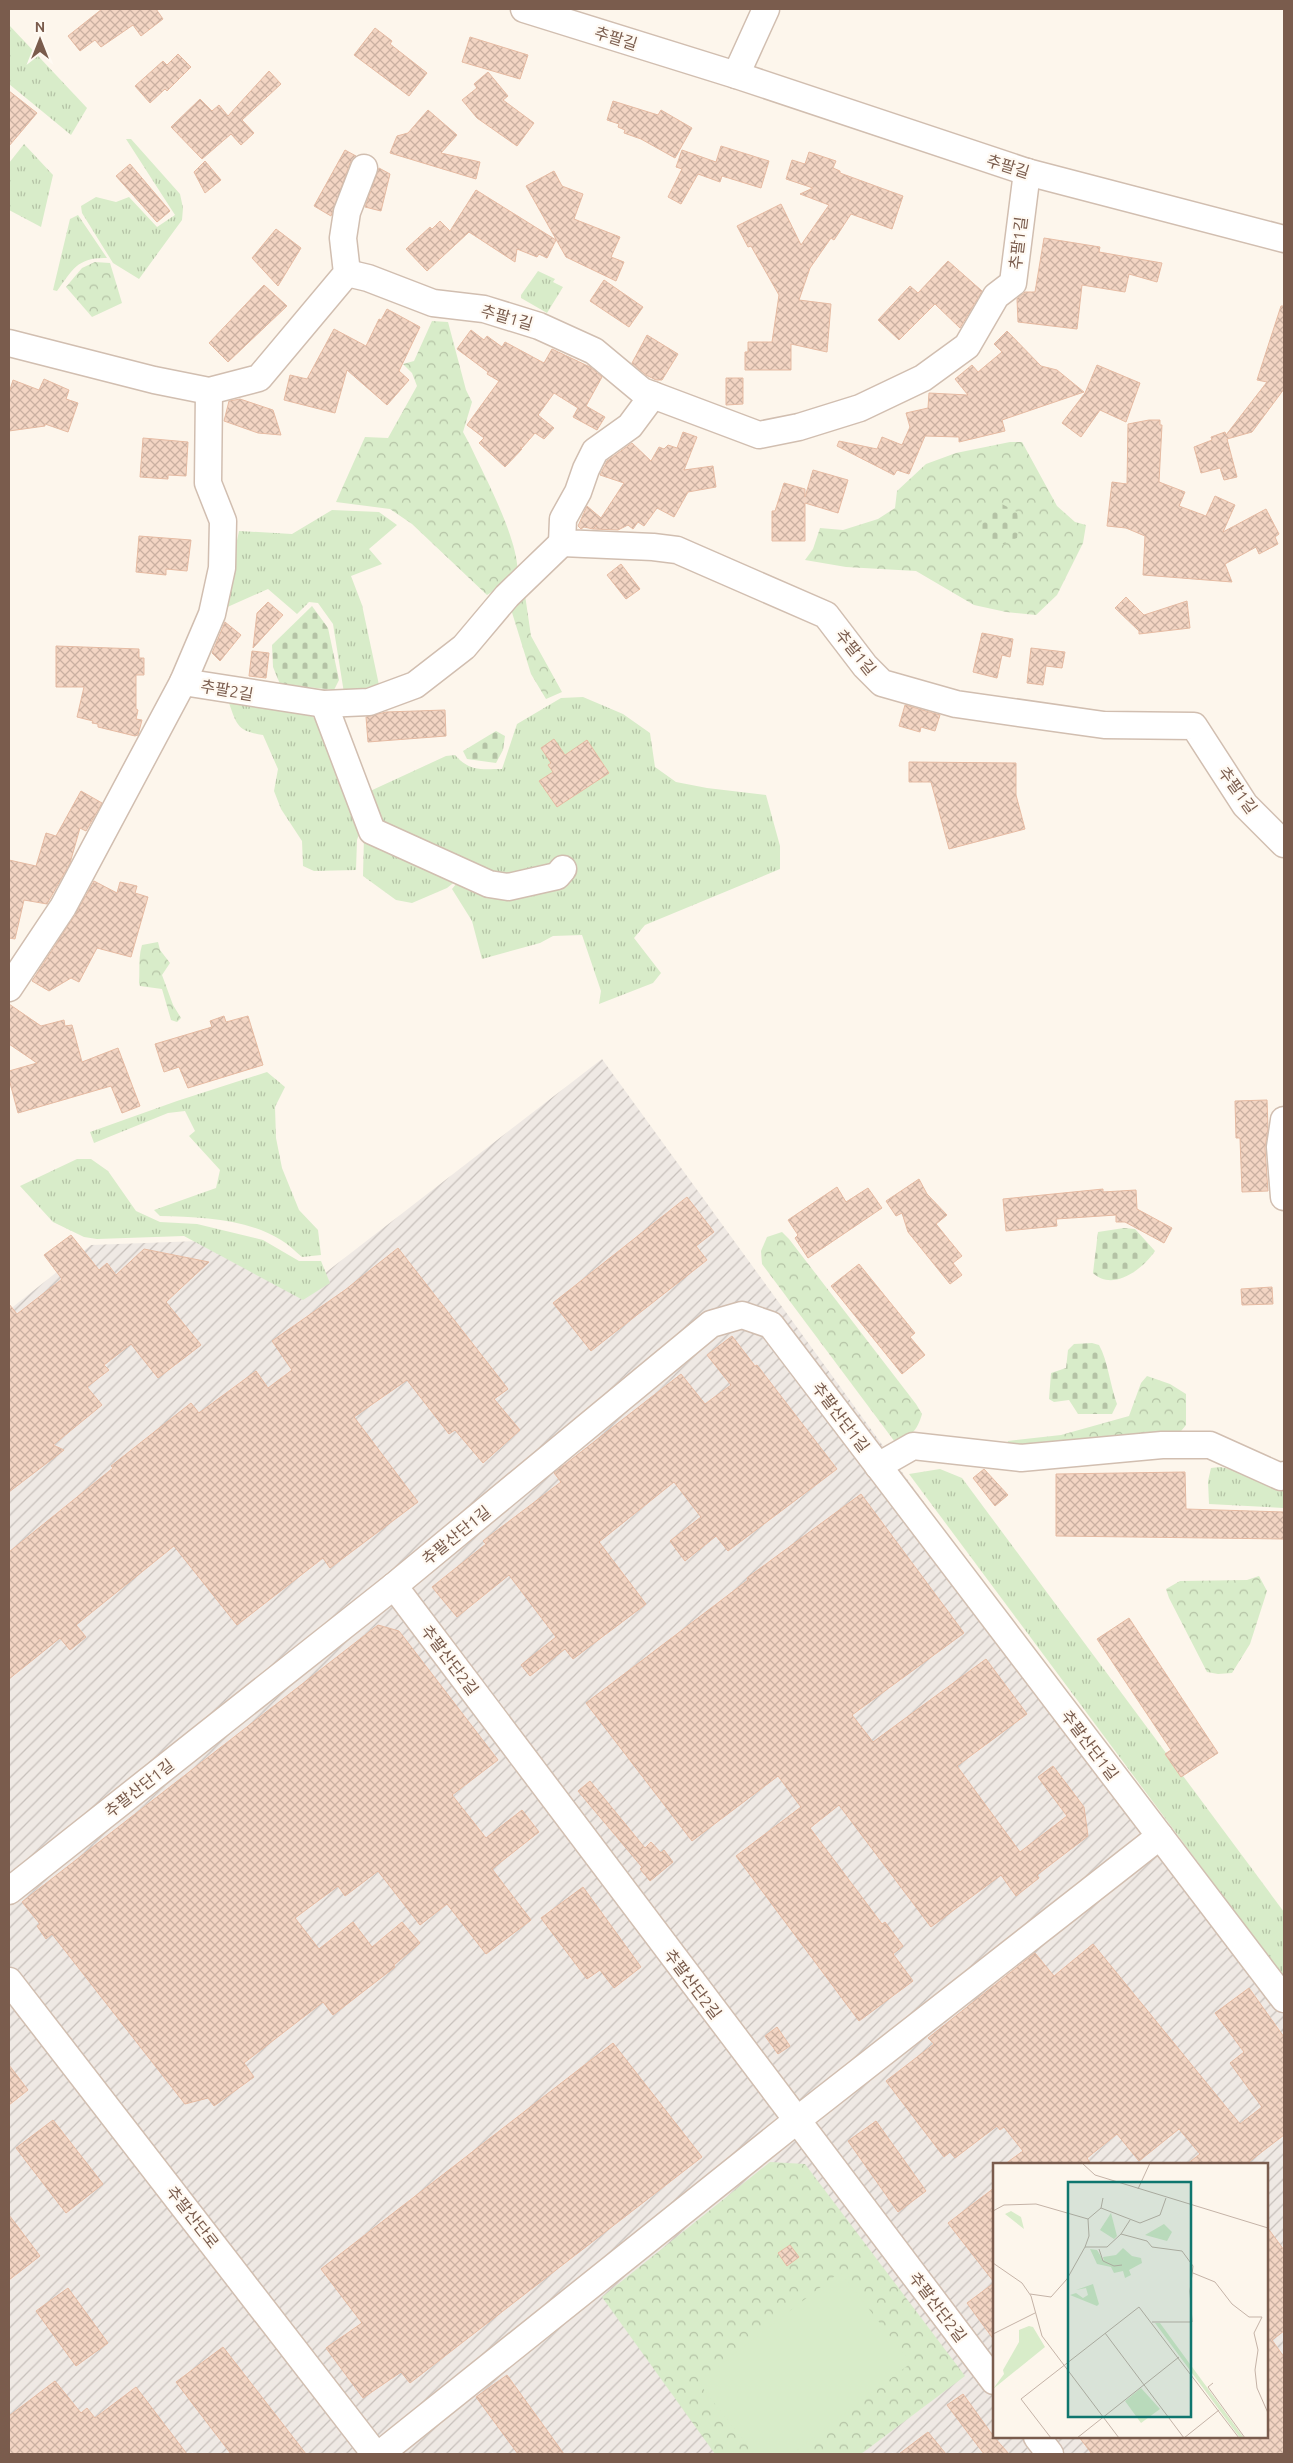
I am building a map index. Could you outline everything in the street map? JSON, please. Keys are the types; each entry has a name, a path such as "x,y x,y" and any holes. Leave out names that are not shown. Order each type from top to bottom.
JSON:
{"street":[{"name":"추팔길","path":"524,9 736,75 1027,172 1284,239"},
{"path":"736,75 766,9"},
{"path":"9,343 154,380 209,391 259,378 346,273 343,238 346,212 364,168"},
{"name":"추팔1길","path":"346,273 368,278 433,302 484,309 539,326 594,351 642,391 759,435 799,427 860,408 923,378 967,346 996,296 1013,283 1027,172"},
{"path":"183,682 212,614 222,568 223,521 208,483 209,391"},
{"path":"562,543 563,519 578,492 586,470 596,451 630,426 653,396"},
{"name":"추팔1길","path":"562,543 653,547 677,550 826,615 865,666 882,683 956,704 1095,724 1194,726 1245,805 1284,844"},
{"name":"추팔2길","path":"9,988 63,908 183,682 324,704 368,702 415,685 464,647 507,596 562,543"},
{"path":"324,704 372,831 489,884 508,887 557,876 563,869"},
{"path":"1284,1120 1280,1147 1284,1197"},
{"name":"추팔산단1길","path":"9,1892 394,1586 711,1324 742,1315 771,1325 1284,1999"},
{"name":"추팔산단1길","path":"878,1466 913,1446 1021,1458 1162,1445 1210,1445 1282,1477 1284,1475"},
{"name":"추팔산단2길","path":"394,1586 993,2380"},
{"path":"380,2454 796,2121 1160,1836"},
{"name":"추팔산단로","path":"9,1981 375,2454"},
{"path":"1038,2438 1050,2454"}],"shaded area":[{"path":"602,1059 1284,1998 1284,2454 9,2454 9,1310 91,1245 199,1241 303,1290"}],"green space":[{"path":"9,25 87,108 71,135 9,84"},
{"path":"126,139 131,139 180,194 183,208 182,220 139,279 113,263 82,213 81,206 96,197 116,202 129,197 157,227 175,215"},
{"path":"24,144 53,175 41,227 9,210 9,163"},
{"path":"78,215 107,258 97,258 83,262 72,271 57,291 53,290 70,219"},
{"path":"95,262 110,263 122,303 92,317 66,287 82,268"},
{"path":"538,271 555,279 553,282 563,287 547,313 521,298 521,295"},
{"path":"432,321 448,322 466,390 472,402 463,432 501,511 514,547 517,576 487,595 412,524 390,509 336,502 365,437 388,438 417,386 412,373 403,364 414,361"},
{"path":"1010,442 1022,442 1057,506 1075,522 1086,525 1083,543 1057,595 1036,615 1006,612 974,605 916,571 846,567 805,560 813,549 820,528 843,530 878,519 895,508 897,491 926,464 956,453"},
{"path":"998,502 1017,512 1020,526 1017,538 1004,544 984,539 978,531 984,515"},
{"path":"332,510 379,512 397,525 369,549 382,564 351,576 362,605 379,685 344,693 333,624 318,603 309,602 297,614 268,589 223,609 239,531 292,534"},
{"path":"525,595 531,636 562,692 546,699 531,674 510,606"},
{"path":"312,606 328,628 339,680 334,690 280,684 273,667 272,645"},
{"path":"583,697 623,714 650,733 655,767 676,782 707,788 766,795 780,846 780,869 645,925 634,938 661,973 653,983 599,1004 601,991 582,935 553,936 540,943 482,959 472,921 452,889 461,878 381,825 368,792 446,756 455,755 471,767 502,769 517,724 561,698"},
{"path":"229,703 309,714 323,725 360,831 357,840 356,870 314,871 303,866 302,841 281,809 274,791 278,769 263,735 243,729 234,717"},
{"path":"496,731 505,736 503,750 496,763 467,759 463,751"},
{"path":"364,836 457,880 447,888 412,903 396,900 363,876"},
{"path":"158,942 160,950 170,963 162,975 173,1005 181,1018 177,1022 171,1020 162,989 140,986 139,983 142,945"},
{"path":"267,1072 285,1087 275,1107 276,1138 282,1168 299,1210 318,1230 321,1255 302,1257 281,1240 253,1227 206,1218 160,1216 154,1210 216,1188 220,1170 189,1136 195,1131 185,1111 168,1113 94,1143 90,1132"},
{"path":"77,1159 91,1159 108,1171 136,1211 160,1222 197,1224 263,1240 299,1261 321,1261 330,1283 303,1300 184,1236 97,1239 84,1237 53,1222 20,1186"},
{"path":"1124,1228 1135,1229 1155,1251 1143,1265 1127,1276 1109,1280 1101,1278 1093,1273 1098,1232"},
{"path":"782,1232 922,1414 918,1425 905,1438 895,1442 762,1264 761,1251 767,1237"},
{"path":"1092,1343 1099,1345 1107,1366 1117,1404 1112,1414 1078,1414 1069,1400 1054,1402 1049,1399 1051,1373 1066,1368 1068,1350 1074,1344"},
{"path":"1147,1376 1170,1384 1186,1394 1186,1425 1177,1436 1006,1447 1008,1441 1061,1435 1129,1416 1141,1383"},
{"path":"1220,1467 1248,1473 1284,1487 1284,1508 1209,1504 1208,1481 1211,1468"},
{"path":"940,1469 962,1478 1284,1912 1284,1978 909,1474"},
{"path":"1259,1576 1267,1591 1250,1644 1232,1673 1218,1674 1207,1672 1166,1589 1180,1581 1247,1580"},
{"path":"770,2162 805,2164 965,2376 861,2454 715,2454 602,2297"},
{"path":"840,2272 911,2363 792,2454 754,2454 698,2382"}],"building":[{"path":"102,9 156,9 163,19 141,36 133,25 101,47 95,40 80,51 68,36"},
{"path":"375,28 392,41 390,44 427,73 409,96 354,55"},
{"path":"470,37 528,55 520,79 462,62"},
{"path":"178,54 191,67 167,91 165,89 150,103 135,86 163,61 167,65"},
{"path":"269,71 281,84 242,120 254,133 241,145 231,134 202,159 171,127 200,99 212,111 219,105 228,116"},
{"path":"488,72 508,96 503,100 534,123 517,146 477,118 462,100 477,88 474,84"},
{"path":"9,91 37,113 9,146"},
{"path":"613,101 658,115 661,110 692,128 675,158 641,139 624,133 625,130 618,127 619,124 607,120"},
{"path":"428,110 457,135 441,153 480,162 476,179 390,153 397,136 408,133"},
{"path":"721,146 769,161 761,188 722,176 720,182 698,174 681,204 668,197 682,169 676,167 682,150 716,162"},
{"path":"345,150 356,156 350,163 331,216 314,206"},
{"path":"809,152 836,161 833,168 840,171 840,173 903,196 892,229 851,214 834,240 831,238 810,268 799,300 831,304 827,352 791,344 791,370 745,370 745,352 748,352 748,342 772,342 779,295 751,246 748,247 737,226 781,204 801,245 829,205 800,194 813,188 786,179 792,160 805,164"},
{"path":"205,161 221,180 205,193 194,172"},
{"path":"130,164 170,211 157,222 116,176"},
{"path":"379,168 390,174 381,211 365,207"},
{"path":"554,171 562,186 583,194 574,219 620,237 611,257 624,262 616,281 566,257 526,186"},
{"path":"476,190 556,240 547,258 539,254 537,257 517,249 515,262 469,232 427,271 406,249 430,227 432,229 440,221 450,231"},
{"path":"276,229 301,248 278,286 252,258"},
{"path":"1044,238 1100,247 1099,252 1162,263 1157,282 1129,274 1125,292 1082,285 1077,329 1018,322 1017,299 1025,292 1035,292"},
{"path":"948,261 982,291 960,328 935,304 899,340 878,320 910,286 918,293"},
{"path":"604,280 643,307 629,327 590,301"},
{"path":"264,285 287,306 228,362 209,343"},
{"path":"1281,306 1284,306 1284,389 1252,432 1227,439 1237,477 1224,480 1220,468 1201,473 1194,447 1212,440 1211,437 1225,432 1226,435 1267,382 1257,380"},
{"path":"387,309 420,327 399,371 409,380 387,405 347,370 335,413 284,400 290,375 307,379 334,329 366,346 379,319 381,320"},
{"path":"471,330 484,340 487,336 502,347 505,342 544,363 552,349 590,367 602,377 586,406 605,417 597,430 573,417 578,408 554,393 538,415 554,428 544,439 535,433 522,448 520,447 522,449 505,467 479,443 484,438 467,425 499,381 487,374 488,372 457,349"},
{"path":"1007,331 1041,366 1057,370 1084,392 1002,420 1005,431 959,442 959,437 925,436 909,474 897,470 894,475 837,446 839,441 877,449 882,437 902,445 910,427 906,413 928,408 929,393 968,395 955,379 972,365 978,372 1002,352 994,344"},
{"path":"647,335 678,354 662,380 656,380 646,375 632,363"},
{"path":"1097,365 1140,383 1126,422 1100,410 1081,437 1062,423 1085,393"},
{"path":"726,378 743,378 743,404 726,405"},
{"path":"44,379 69,390 66,399 78,403 68,432 45,424 45,426 9,431 9,393 13,380 39,390"},
{"path":"240,399 273,410 281,435 258,433 224,421 229,401"},
{"path":"1160,420 1160,425 1162,425 1159,482 1185,492 1179,506 1206,516 1215,496 1235,505 1223,532 1266,509 1279,534 1275,537 1278,544 1259,554 1256,547 1225,564 1232,582 1143,575 1145,536 1126,528 1107,526 1112,482 1127,484 1128,424"},
{"path":"683,432 697,437 684,470 713,466 716,487 688,492 674,517 657,508 644,526 638,522 633,529 628,525 618,530 584,527 581,529 578,526 587,506 601,518 624,483 600,475 607,461 632,443 651,461 659,447 664,449 668,445 677,448"},
{"path":"143,438 188,442 186,476 168,475 168,479 140,477"},
{"path":"813,470 848,480 838,513 805,503 805,541 772,541 772,511 775,511 784,483 805,489 805,497"},
{"path":"139,536 191,540 187,571 166,569 166,575 136,572"},
{"path":"621,564 640,589 626,599 607,575"},
{"path":"1126,597 1144,615 1187,601 1190,628 1139,634 1139,631 1115,608"},
{"path":"268,602 283,615 253,648 257,613"},
{"path":"225,622 241,635 220,661 212,653"},
{"path":"982,633 1013,639 1010,657 1002,655 997,678 973,672"},
{"path":"56,646 139,649 139,658 144,658 144,675 136,675 136,709 138,710 136,719 142,720 138,735 135,736 98,727 98,724 92,723 93,721 77,717 84,687 56,687"},
{"path":"1031,648 1065,652 1062,668 1046,666 1043,685 1027,683"},
{"path":"252,651 269,653 266,678 249,676"},
{"path":"905,705 940,715 935,731 921,727 920,732 899,726"},
{"path":"445,710 446,736 368,742 366,717 386,712"},
{"path":"554,739 565,755 587,740 609,773 557,807 539,781 553,772 548,765 551,763 541,748"},
{"path":"909,762 1016,763 1016,795 1025,829 949,849 931,782 909,782"},
{"path":"81,791 102,803 86,831 80,828 70,863 47,904 24,900 15,939 9,938 9,860 36,866 46,833 56,836"},
{"path":"94,881 117,893 120,882 137,886 135,893 148,897 131,957 97,948 79,982 71,978 49,991 32,981 75,915"},
{"path":"9,1004 41,1026 64,1020 65,1026 72,1025 82,1062 118,1048 140,1106 122,1113 111,1086 18,1113 9,1079 9,1071 37,1063 9,1044"},
{"path":"224,1016 226,1022 248,1016 263,1065 188,1088 179,1067 164,1072 155,1044 212,1027 210,1021"},
{"path":"1267,1100 1268,1128 1265,1148 1268,1191 1242,1192 1240,1138 1236,1138 1235,1101"},
{"path":"919,1179 927,1194 947,1215 936,1224 962,1256 953,1263 962,1275 950,1284 908,1232 902,1213 896,1216 886,1201"},
{"path":"837,1187 846,1202 868,1188 882,1208 808,1258 795,1238 798,1235 788,1220"},
{"path":"1103,1189 1103,1192 1136,1190 1137,1209 1172,1228 1164,1243 1125,1222 1116,1222 1116,1215 1056,1219 1057,1226 1006,1231 1003,1199"},
{"path":"687,1197 714,1232 696,1246 707,1260 591,1351 553,1303"},
{"path":"71,1235 99,1270 107,1263 116,1275 144,1249 209,1262 166,1302 201,1345 158,1378 131,1344 104,1365 109,1370 87,1387 102,1405 53,1445 64,1450 9,1492 9,1304 17,1314 62,1279 44,1255"},
{"path":"398,1248 508,1389 494,1399 520,1430 483,1463 455,1430 449,1434 407,1380 354,1417 418,1502 330,1568 323,1558 237,1625 174,1546 76,1625 86,1637 70,1650 60,1638 9,1679 9,1552 113,1468 111,1466 191,1403 199,1413 256,1371 268,1388 292,1370 272,1341 345,1290"},
{"path":"859,1264 915,1333 910,1337 925,1355 902,1374 831,1286"},
{"path":"1272,1287 1273,1304 1242,1305 1241,1289"},
{"path":"732,1336 755,1366 757,1365 837,1469 728,1551 716,1536 685,1561 670,1541 701,1517 674,1482 599,1542 646,1604 573,1659 565,1649 530,1676 521,1665 556,1637 509,1575 457,1617 432,1587 486,1544 483,1541 561,1482 554,1473 681,1374 705,1404 731,1385 707,1355"},
{"path":"984,1469 1008,1495 995,1506 973,1478"},
{"path":"1185,1472 1186,1509 1284,1512 1284,1539 1056,1536 1056,1474"},
{"path":"861,1494 964,1633 852,1715 873,1742 986,1659 1027,1714 957,1766 1020,1852 1067,1816 1038,1777 1053,1766 1084,1807 1088,1836 1037,1875 1039,1878 1016,1896 1001,1875 931,1927 839,1805 810,1828 882,1924 885,1922 903,1946 893,1954 913,1981 859,2021 736,1856 801,1807 778,1776 692,1841 586,1703 748,1580 747,1578"},
{"path":"1129,1618 1218,1753 1181,1777 1165,1754 1171,1750 1097,1639"},
{"path":"378,1625 399,1631 498,1760 452,1795 486,1838 522,1810 539,1832 492,1869 531,1920 486,1954 447,1904 420,1925 378,1871 345,1896 338,1886 295,1918 319,1949 353,1922 372,1947 402,1922 420,1943 394,1965 395,1967 333,2015 323,2002 244,2063 254,2077 214,2106 208,2098 185,2104 52,1934 46,1939 37,1926 40,1924 22,1902"},
{"path":"590,1781 645,1848 651,1842 661,1853 664,1850 673,1862 650,1881 640,1869 642,1867 578,1791"},
{"path":"583,1887 641,1967 614,1988 600,1970 587,1979 541,1918"},
{"path":"1093,1944 1240,2124 1262,2107 1230,2063 1244,2052 1215,2013 1249,1988 1284,2037 1284,2135 1247,2163 1188,2163 1200,2154 1179,2129 1139,2161 1117,2134 1087,2158 1090,2163 1006,2163 1023,2151 1004,2127 1000,2130 997,2126 955,2158 950,2152 944,2157 886,2081 934,2044 928,2038 1035,1953 1054,1976"},
{"path":"777,2027 790,2046 778,2054 765,2036"},
{"path":"613,2043 702,2157 410,2383 401,2372 363,2398 326,2348 362,2323 321,2269"},
{"path":"9,2065 28,2090 9,2105"},
{"path":"53,2120 103,2184 66,2213 16,2148"},
{"path":"876,2121 926,2191 898,2212 848,2141"},
{"path":"993,2189 993,2281 948,2223"},
{"path":"9,2215 40,2256 9,2280"},
{"path":"1268,2228 1284,2250 1284,2331 1272,2340 1284,2357 1284,2454 1092,2454 1080,2438 1268,2438"},
{"path":"790,2245 799,2257 787,2266 778,2253"},
{"path":"993,2284 993,2339 967,2303"},
{"path":"68,2288 108,2343 76,2366 36,2311"},
{"path":"223,2347 306,2454 231,2454 176,2382"},
{"path":"507,2375 564,2454 518,2454 476,2397"},
{"path":"55,2381 81,2413 87,2408 95,2418 136,2387 187,2454 9,2454 9,2416"},
{"path":"963,2394 993,2438 1009,2454 984,2454 947,2405"},
{"path":"928,2432 946,2454 899,2454"}]}
